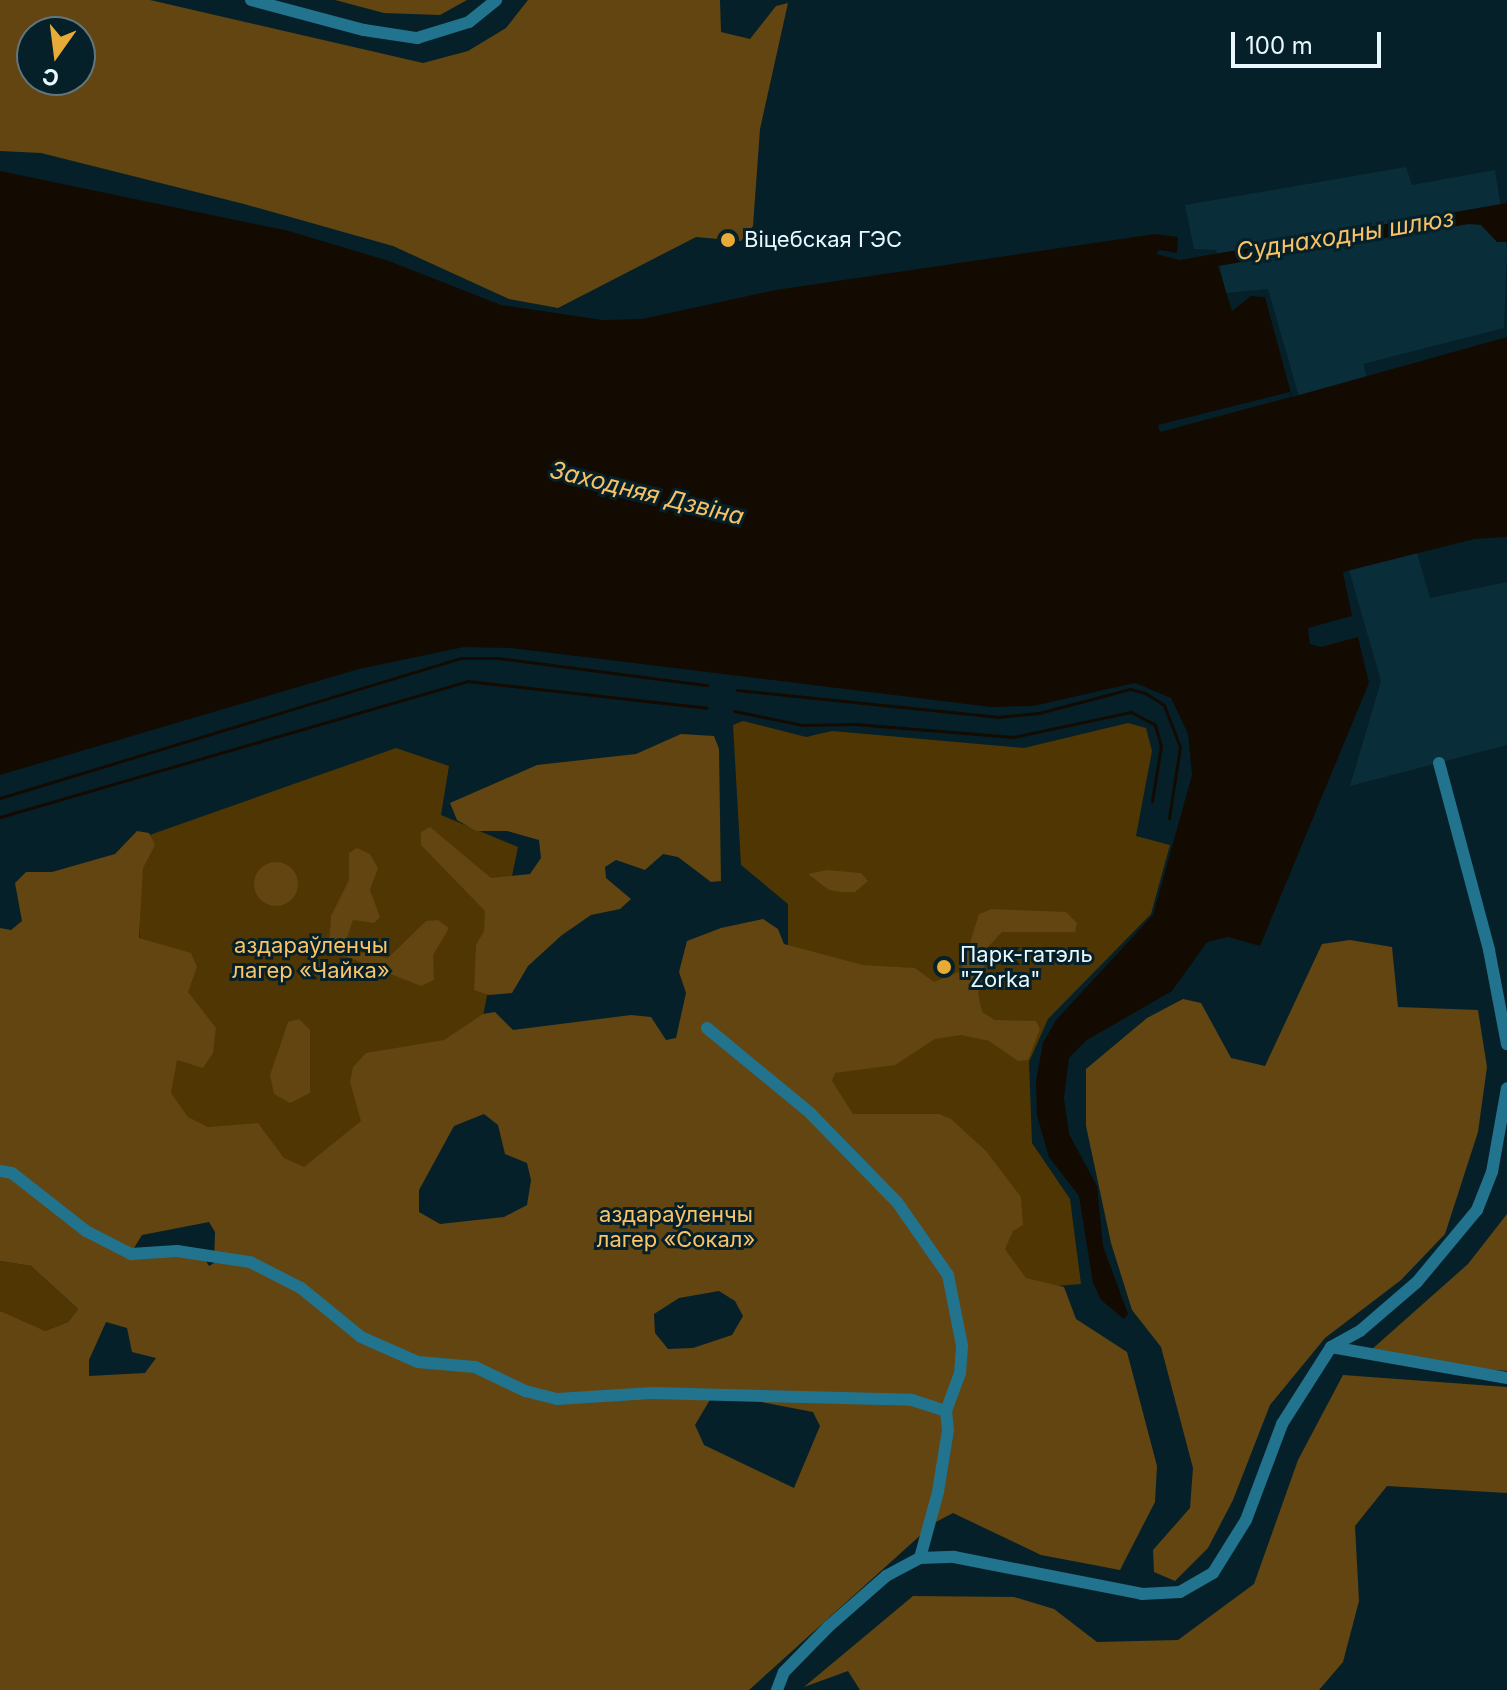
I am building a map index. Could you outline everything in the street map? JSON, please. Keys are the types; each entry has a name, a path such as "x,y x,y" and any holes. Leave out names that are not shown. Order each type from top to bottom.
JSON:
{"street":[{"path":"251,0 364,30 417,38 469,22 496,0"},
{"path":"1439,763 1489,950 1507,1044"},
{"path":"707,1028 810,1113 897,1202 948,1275 962,1346 960,1373 946,1411 948,1430 938,1492 920,1558"},
{"path":"777,1690 784,1672 828,1627 886,1576 920,1558 954,1557 1142,1594 1180,1592 1213,1573 1229,1555 1282,1424 1331,1347 1360,1331 1417,1282 1477,1210 1492,1172 1507,1088"},
{"path":"0,1171 12,1173 86,1231 131,1254 177,1251 250,1262 301,1288 361,1337 418,1362 475,1367 525,1391 557,1399 652,1393 912,1400 946,1411"},
{"path":"1331,1347 1507,1378"}],"shaded area":[{"path":"1406,167 1412,185 1495,170 1507,248 1504,328 1363,364 1430,598 1507,582 1507,745 1350,786 1381,681 1268,289 1226,293 1216,250 1194,249 1185,205"}],"green space":[{"path":"0,0 150,0 423,63 468,51 506,28 528,0 720,0 721,32 750,39 776,6 788,3 760,129 753,226 741,241 696,237 558,308 509,299 393,246 244,204 41,153 0,151"},
{"path":"335,0 467,0 440,15 384,13"},
{"name":"Парк-гатэль \"Zorka\"","path":"743,721 806,737 832,731 1024,748 1128,723 1146,728 1152,751 1136,836 1170,845 1151,914 1048,1019 1029,1062 1032,1143 1070,1199 1081,1284 984,1292 788,1070 788,904 741,865 733,725"},
{"path":"681,734 714,736 719,749 721,881 711,882 678,857 663,854 645,870 616,860 605,867 606,878 631,899 620,909 591,915 562,935 528,966 512,993 489,995 474,990 476,945 484,931 485,911 421,845 421,832 430,827 491,878 530,874 541,858 539,840 507,831 476,831 457,820 450,803 537,765 636,754"},
{"name":"аздараўленчы лагер «Чайка»","path":"396,748 449,766 441,815 518,847 480,1030 291,1218 136,1154 141,838"},
{"name":"аздараўленчы лагер «Сокал»","path":"137,831 149,833 155,845 143,868 139,938 191,953 197,967 188,992 216,1028 213,1053 203,1068 177,1060 171,1093 188,1117 208,1127 258,1123 284,1158 304,1167 361,1121 350,1082 353,1067 366,1053 444,1040 483,1014 495,1012 513,1030 631,1015 651,1017 666,1040 676,1038 686,993 679,972 687,941 721,928 763,919 778,929 784,944 863,965 915,968 934,982 961,971 979,914 992,909 1066,912 1077,923 1075,932 1002,932 988,947 978,993 982,1012 995,1020 1036,1021 1040,1029 1028,1060 1018,1061 989,1041 961,1035 935,1039 895,1065 835,1073 832,1081 853,1114 939,1114 951,1119 986,1151 1021,1197 1023,1225 1013,1231 1005,1249 1026,1278 1064,1287 1076,1319 1127,1352 1157,1466 1155,1502 1120,1570 1041,1555 953,1513 934,1523 749,1690 0,1690 0,1311 45,1331 68,1322 78,1309 31,1266 0,1261 0,928 11,930 22,921 15,883 26,872 52,872 115,854","holes":["484,1114 498,1125 505,1154 527,1163 531,1180 527,1205 504,1217 440,1224 419,1212 419,1190 454,1126","209,1222 215,1232 214,1263 209,1266 201,1252 134,1248 142,1235","719,1291 735,1301 743,1316 732,1335 693,1348 668,1349 655,1333 654,1314 679,1298","106,1322 127,1328 132,1352 156,1358 145,1373 89,1376 89,1360","714,1393 813,1412 820,1426 794,1488 704,1445 695,1425"]},
{"path":"357,848 370,854 378,868 370,890 380,917 374,923 353,920 345,943 359,952 388,958 426,921 438,920 449,928 433,955 434,980 421,986 340,954 329,944 331,916 349,880 349,853"},
{"path":"276,862 291,869 298,884 291,899 276,906 261,899 254,884 261,869"},
{"path":"827,870 861,873 868,881 855,892 842,892 829,890 808,874"},
{"path":"1350,940 1392,947 1398,1007 1478,1010 1487,1067 1478,1132 1445,1234 1401,1280 1325,1338 1270,1405 1233,1500 1208,1548 1175,1581 1154,1572 1153,1550 1190,1508 1193,1468 1161,1347 1132,1310 1111,1243 1086,1126 1086,1069 1147,1018 1183,999 1201,1003 1231,1058 1265,1066 1322,944"},
{"path":"299,1019 310,1030 310,1093 290,1103 274,1094 270,1075 288,1022"},
{"path":"1507,1214 1507,1371 1362,1358 1468,1264"},
{"path":"0,1261 31,1266 78,1309 68,1322 45,1331 16,1322 0,1311"},
{"path":"1343,1375 1507,1387 1507,1493 1387,1486 1355,1526 1359,1601 1343,1662 1319,1690 860,1690 848,1671 804,1687 913,1596 1014,1597 1054,1609 1097,1642 1178,1640 1254,1584 1298,1460"}],"water":[{"path":"0,171 289,231 389,261 501,305 603,320 642,319 776,290 1155,234 1178,237 1177,253 1159,250 1156,254 1180,260 1507,203 1507,242 1497,242 1481,225 1469,224 1218,266 1232,311 1251,296 1265,297 1292,397 1507,337 1507,537 1474,539 1343,572 1352,616 1308,628 1310,644 1321,647 1358,637 1369,683 1260,946 1228,937 1207,942 1172,991 1087,1040 1069,1058 1064,1098 1069,1134 1097,1186 1103,1246 1128,1314 1124,1319 1101,1300 1093,1283 1079,1196 1049,1157 1037,1116 1036,1081 1043,1043 1056,1020 1153,915 1192,775 1188,734 1171,698 1135,683 1033,706 991,707 511,648 464,647 359,669 0,775"}],"pier":[{"path":"1290,392 1291,397 1160,432 1158,425"}],"waterway":[{"path":"0,798 460,658 498,658 707,685"},
{"path":"0,817 467,681 706,708"},
{"path":"737,690 997,717 1039,713 1130,689 1145,693 1164,705 1180,747 1169,818"},
{"path":"734,711 802,725 855,724 1013,737 1131,712 1155,725 1161,746 1152,801"}],"place":[{"name":"Віцебская ГЭС","path":"728,240"},
{"name":"Парк-гатэль \"Zorka\"","path":"944,967"}],"water label":[{"name":"Суднаходны шлюз","path":"1345,235"},
{"name":"Заходняя Дзвіна","path":"647,493"}]}
